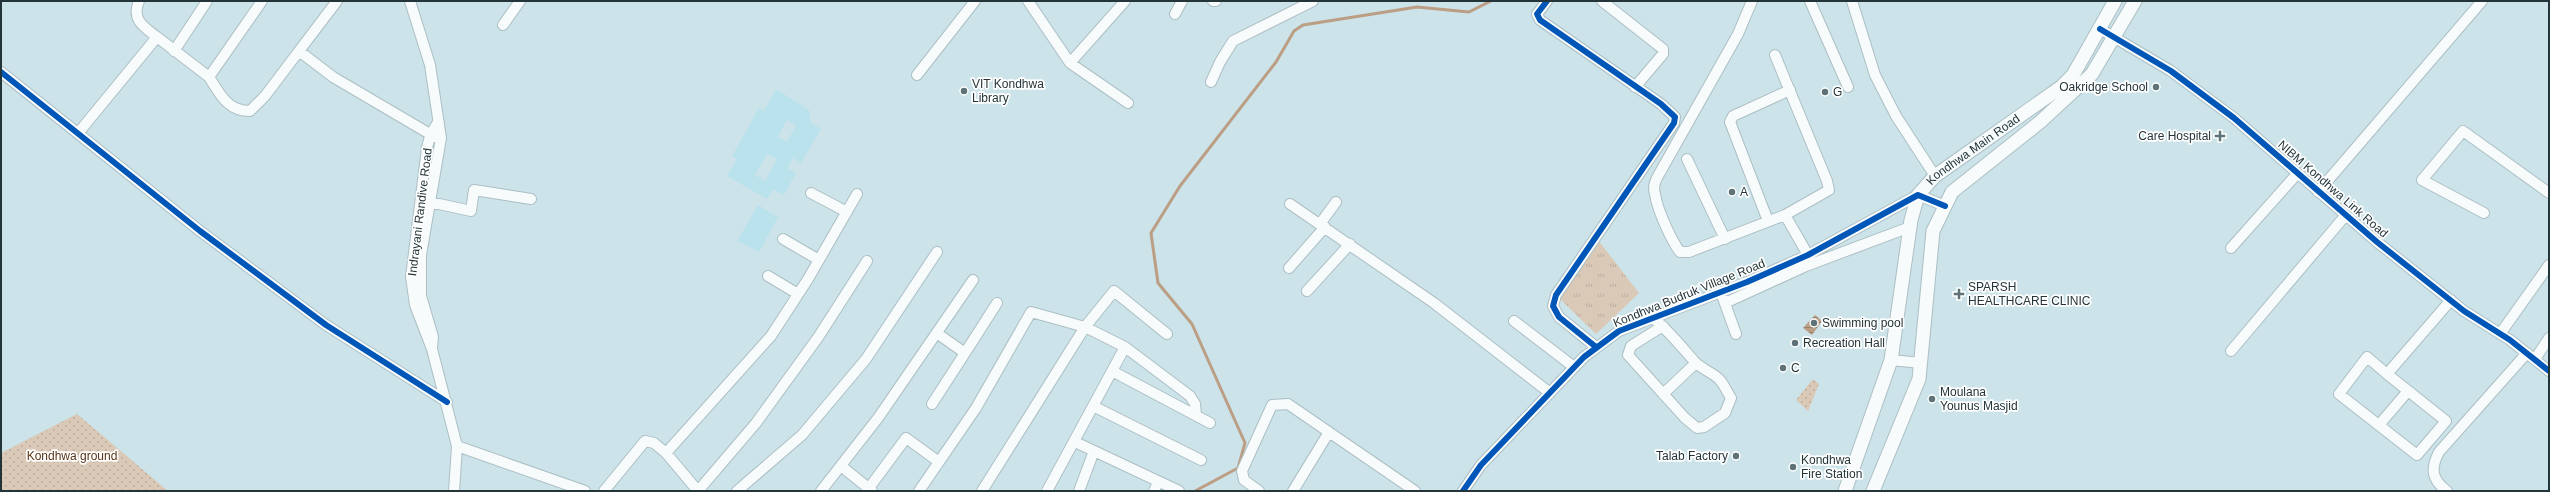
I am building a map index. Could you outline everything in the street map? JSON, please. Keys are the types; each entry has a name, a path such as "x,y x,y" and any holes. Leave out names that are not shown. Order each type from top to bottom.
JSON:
{"main road":[{"name":"Kondhwa Main Road","path":"1846,491 1891,360 1910,227 1918,195 1935,176 2061,87 2073,75 2115,1"},
{"name":"Kondhwa Main Road","path":"1874,491 1919,379 1933,231 1952,192 2040,122 2092,74 2135,1"}],"street":[{"path":"139,1 135,14 137,20 174,51 209,77 229,105 240,111 250,111 262,100 337,1"},
{"path":"174,51 207,1"},
{"path":"209,77 262,1"},
{"name":"Indrayani Randive Road","path":"410,1 430,65 441,138 421,255 421,296 433,337 432,349"},
{"path":"503,25 520,1"},
{"path":"917,75 975,1"},
{"path":"1028,1 1070,63 1128,103"},
{"path":"1070,63 1125,1"},
{"path":"1175,14 1182,1"},
{"path":"1212,82 1220,62 1233,41 1313,1"},
{"path":"1548,1 1537,14 1540,20 1670,111 1675,117 1674,123 1556,295 1553,306 1559,317 1596,347"},
{"path":"1602,1 1663,49 1663,54 1635,86"},
{"path":"1752,1 1738,34 1655,183 1655,194 1674,244 1680,252 1689,252 1786,214 1828,190 1828,181 1775,55"},
{"path":"1810,1 1848,87"},
{"path":"1852,1 1875,75 1896,116 1935,176"},
{"path":"2318,192 2482,1"},
{"name":"NIBM Kondhwa Link Road","path":"2100,29 2172,71 2234,118 2345,216 2450,300 2536,359 2549,371"},
{"path":"79,132 157,37"},
{"path":"299,51 333,77 430,136 441,138"},
{"path":"1,72 79,132 200,231 326,325 447,402"},
{"path":"1768,221 1730,122 1734,116 1790,90"},
{"name":"Indrayani Randive Road","path":"438,122 430,136 422,179 410,277 415,305 432,349 447,402 457,446 454,491"},
{"path":"2484,213 2422,180 2463,130 2549,193"},
{"path":"1687,158 1725,239"},
{"path":"2232,248 2297,174"},
{"path":"430,202 471,211 474,190 531,199"},
{"path":"811,193 847,212"},
{"path":"666,453 771,336 819,260 857,194"},
{"path":"1918,195 1945,206"},
{"name":"Kondhwa Budruk Village Road","path":"1463,491 1481,465 1574,367 1596,347 1619,331 1721,292 1808,255 1918,195"},
{"path":"1289,268 1322,226 1336,202"},
{"path":"1290,204 1434,303 1550,393"},
{"path":"1786,214 1808,255"},
{"path":"2231,351 2345,216"},
{"path":"1725,303 1806,266 1910,227"},
{"path":"783,239 819,260"},
{"path":"1307,291 1350,244"},
{"path":"737,491 802,436 861,365 937,252"},
{"path":"604,491 645,441 654,443 666,453 698,491 756,423 819,336 867,261"},
{"path":"2500,334 2549,265"},
{"path":"768,276 798,294"},
{"path":"821,491 938,334 973,280"},
{"path":"982,491 1085,327 1114,291 1167,334"},
{"path":"1721,292 1736,334"},
{"path":"2387,374 2450,300"},
{"path":"932,404 997,303"},
{"path":"919,491 976,408 1031,312 1085,327 1125,347 1190,396 1196,404 1196,415"},
{"path":"1653,318 1663,326 1678,340 1696,363 1719,379 1731,398 1730,406 1725,413 1704,428 1697,428 1685,418 1631,360 1627,351 1635,343 1663,326"},
{"path":"1514,321 1574,367"},
{"path":"938,334 965,353"},
{"path":"2536,359 2549,338"},
{"path":"1047,491 1075,442 1125,347"},
{"path":"2447,491 2436,482 2432,472 2433,463 2439,452 2527,353"},
{"path":"2367,357 2387,374 2446,421 2417,455 2339,394 2367,357"},
{"path":"1891,360 1921,363"},
{"path":"1663,394 1696,363"},
{"path":"1112,371 1210,423"},
{"path":"2379,426 2408,391"},
{"path":"1259,491 1244,480 1242,470 1272,405 1288,404 1414,491"},
{"path":"1093,406 1201,460"},
{"path":"1293,491 1329,432"},
{"path":"841,466 870,490 906,438 939,462"},
{"path":"1075,442 1179,491"},
{"path":"457,446 585,491"},
{"path":"1079,491 1094,451"},
{"path":"1154,491 1158,482"}],"shaded area":[{"path":"776,89 809,110 811,123 821,129 801,163 793,158 787,168 796,173 784,195 773,189 767,199 727,176 737,159 732,156 759,108 764,111","holes":["787,120 796,125 787,142 778,137","767,154 777,159 765,181 755,175"]},
{"path":"758,205 778,217 759,252 737,241"},
{"name":"Swimming pool","path":"1815,315 1822,321 1812,335 1803,328"}],"green space":[{"path":"1598,240 1639,293 1596,334 1558,297"},
{"path":"1813,379 1819,384 1808,411 1796,400"},
{"name":"Kondhwa ground","path":"77,414 168,491 1,491 1,453"}],"waterway":[{"path":"1195,491 1238,468 1245,443 1192,324 1158,283 1151,233 1180,186 1276,62 1294,31 1303,25 1417,7 1469,12 1491,1"}],"cycle path":[{"path":"1547,1 1537,14 1540,20 1661,104 1675,117 1674,123 1556,295 1553,306 1559,317 1596,347"},
{"path":"2100,29 2171,71 2234,118 2377,242 2464,311 2510,340 2549,371"},
{"path":"1,72 200,231 326,325 447,402"},
{"path":"1463,491 1481,465 1584,357 1619,331 1747,282 1808,255 1918,195 1945,206"}],"place":[{"name":"Oakridge School","path":"2156,87"},
{"name":"VIT Kondhwa Library","path":"964,91"},
{"name":"G","path":"1825,92"},
{"name":"Care Hospital","path":"2220,136"},
{"name":"A","path":"1732,192"},
{"name":"SPARSH HEALTHCARE CLINIC","path":"1959,294"},
{"name":"Swimming pool","path":"1814,323"},
{"name":"Recreation Hall","path":"1795,343"},
{"name":"C","path":"1783,368"},
{"name":"Moulana Younus Masjid","path":"1932,399"},
{"name":"Talab Factory","path":"1736,456"},
{"name":"Kondhwa Fire Station","path":"1793,467"}]}
